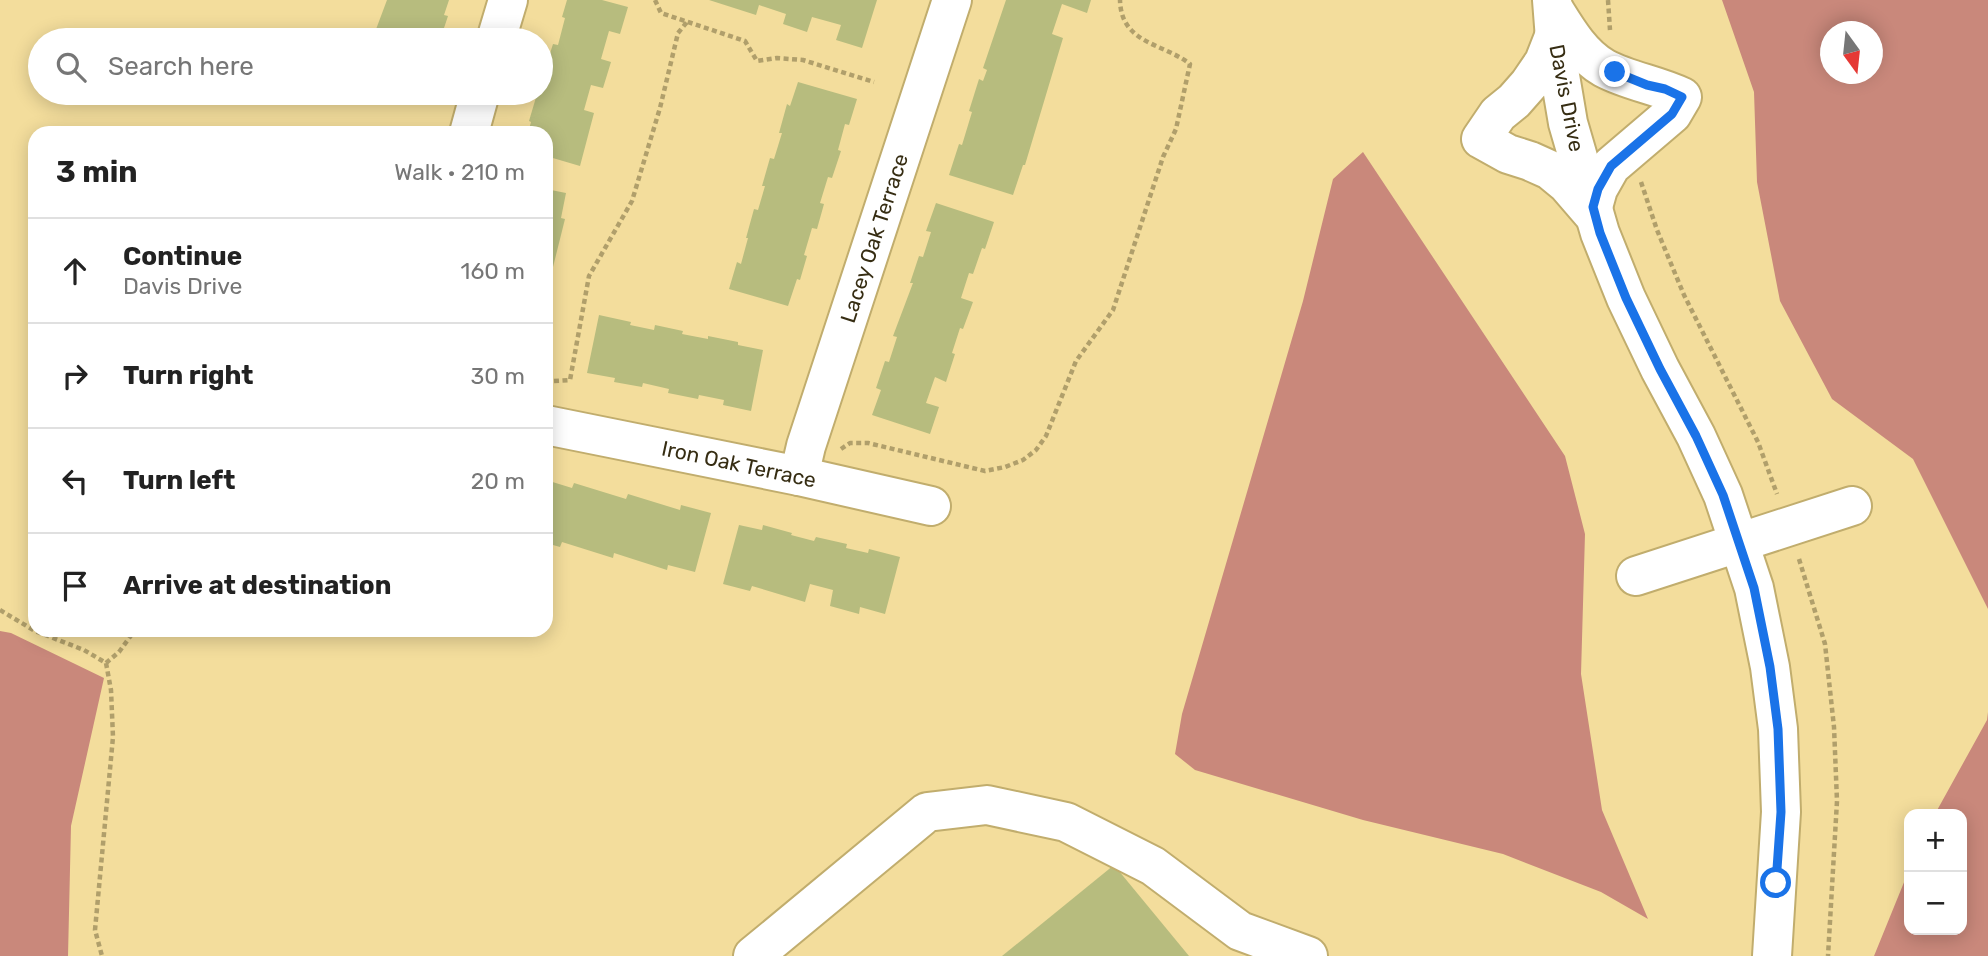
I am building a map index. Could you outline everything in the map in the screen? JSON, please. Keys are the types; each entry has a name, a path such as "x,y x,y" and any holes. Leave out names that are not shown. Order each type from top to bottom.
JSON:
{"street":[{"path":"500,28 508,0"},
{"name":"Lacey Oak Terrace","path":"803,461 952,0"},
{"path":"1553,14 1544,62 1514,101 1498,114 1482,139 1508,154 1549,170 1594,212"},
{"path":"1553,14 1584,51 1602,67 1682,97 1672,114 1611,166 1598,189 1594,212"},
{"name":"Davis Drive","path":"1553,14 1556,52 1568,123 1594,212 1626,298 1723,495 1754,588 1770,667 1778,729 1781,812 1772,956"},
{"path":"472,126 477,105"},
{"name":"Iron Oak Terrace","path":"553,426 803,461 931,506"},
{"path":"1636,576 1852,506"},
{"path":"753,956 927,812 987,805 1066,822 1153,866 1240,931 1308,956"}],"path":[{"path":"655,0 662,13 745,41 757,61 777,58 803,60 874,82"},
{"path":"803,461 837,452 850,443 868,443 985,471 1023,460 1036,450 1046,436 1076,361 1113,310 1163,157 1176,129 1188,76 1190,64 1179,55 1140,39 1128,26 1120,0"},
{"path":"554,381 570,380 589,276 632,201 660,107 678,33 687,22"},
{"path":"0,610 28,627"},
{"path":"50,637 84,650 106,663 111,690 113,737 95,930 102,956"},
{"path":"106,663 119,652 130,637"}],"shaded area":[{"path":"1722,0 1988,0 1988,609 1913,459 1832,399 1780,301 1757,182 1754,92"},
{"path":"1363,152 1565,456 1585,534 1581,674 1602,810 1648,919 1601,892 1503,854 1363,820 1195,770 1175,754 1182,714 1303,301 1333,179"},
{"path":"0,631 11,633 104,678 71,826 68,956 0,956"},
{"path":"1988,712 1988,956 1874,956 1904,882 1904,935 1967,935 1967,809 1938,809 1987,720"}],"building":[{"path":"387,0 449,0 444,15 448,16 444,28 376,28"},
{"path":"567,0 602,0 628,7 620,34 609,31 601,59 611,62 603,88 591,85 584,110 594,113 580,166 553,158 553,126 530,126 529,121 534,105 553,105 553,44 558,45 565,18 562,17"},
{"path":"709,0 877,0 862,48 836,40 841,25 812,17 807,32 783,24 786,14 759,5 756,15"},
{"path":"1006,0 1091,0 1087,13 1062,4 1052,34 1063,38 1025,165 1013,195 949,175 959,144 962,145 979,79 983,81 987,70 983,68"},
{"path":"798,82 857,99 849,125 845,124 838,150 841,151 832,178 828,177 820,203 824,204 817,229 812,228 800,280 797,279 788,306 729,289 737,262 741,264 754,209 758,210 770,158 774,159 787,104 790,106"},
{"path":"553,190 566,193 561,218 565,219 553,267"},
{"path":"936,203 994,222 973,274 969,273 961,298 973,302 963,329 960,328 946,382 935,377 926,403 939,407 930,434 872,415 881,390 876,388 885,361 889,362 897,337 893,336 913,283 910,283 919,256 923,257 931,232 926,231"},
{"path":"599,315 631,322 630,325 654,330 655,325 683,331 682,334 708,339 708,336 763,350 751,411 723,405 724,400 699,395 698,399 668,393 669,389 643,383 642,387 614,382 615,378 587,373"},
{"path":"553,482 572,488 574,483 626,499 628,494 680,510 681,505 711,513 695,572 668,565 667,570 614,553 613,558 562,542 560,547 553,545"},
{"path":"739,525 762,530 763,525 814,541 816,537 847,544 846,548 868,553 869,549 900,557 885,614 860,607 859,614 830,606 833,590 810,584 805,602 752,586 750,591 723,584"},
{"path":"1114,865 1189,956 1002,956"}],"route":[{"path":"1615,72 1682,97 1672,114 1611,166 1598,189 1593,207 1600,233 1626,298 1723,495 1754,588 1770,667 1778,729 1781,812 1776,883"}]}
